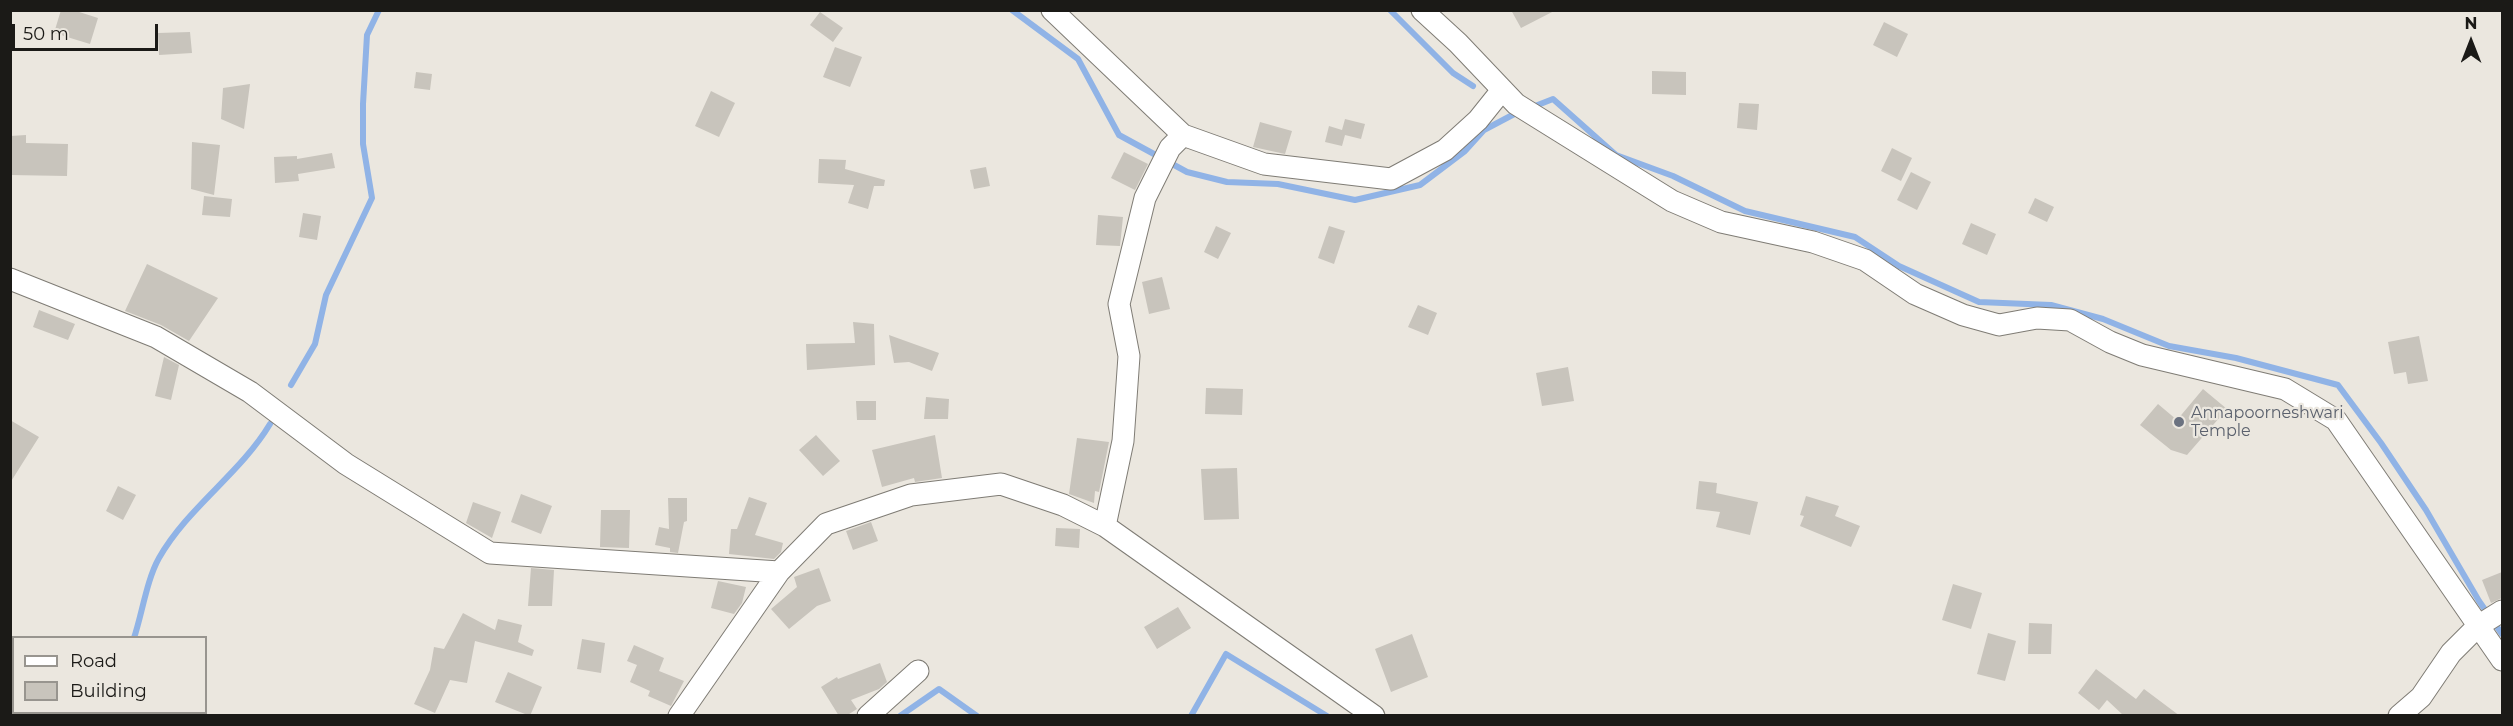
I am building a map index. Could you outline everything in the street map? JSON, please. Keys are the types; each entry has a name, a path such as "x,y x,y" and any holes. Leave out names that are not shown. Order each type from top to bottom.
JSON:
{"street":[{"path":"1052,10 1177,141 1264,164 1391,179 1445,150 1478,120 1509,97"},
{"path":"1422,10 1458,43 1509,97 1545,123 1571,136 1672,201 1721,222 1813,242 1865,260 1915,294 1963,315 1999,325 2037,318 2070,320 2110,342 2142,355 2285,389 2336,420 2492,617 2502,660"},
{"path":"1105,526 1123,441 1129,356 1119,304 1145,198 1177,141"},
{"path":"10,279 156,337 250,392 346,464 490,553 779,572"},
{"path":"679,716 779,572 826,524 911,495 1002,484 1063,505 1105,526 1374,716"},
{"path":"2399,716 2421,697 2451,653 2492,617"},
{"path":"868,716 918,671"}],"building":[{"path":"61,10 73,10 98,18 90,44 54,33"},
{"path":"1511,10 1556,10 1521,28"},
{"path":"820,12 843,28 833,42 810,25"},
{"path":"1884,22 1908,34 1897,57 1873,45"},
{"path":"190,32 192,53 159,55 158,33"},
{"path":"835,47 862,57 850,87 823,77"},
{"path":"1652,71 1686,72 1686,95 1652,94"},
{"path":"416,72 432,74 430,90 414,88"},
{"path":"250,84 244,129 221,119 223,88"},
{"path":"711,91 735,103 719,137 695,126"},
{"path":"1739,103 1759,104 1757,130 1737,128"},
{"path":"1345,119 1365,124 1361,139 1345,135 1342,146 1325,142 1329,126 1342,130"},
{"path":"1260,122 1292,131 1285,154 1253,147"},
{"path":"26,135 26,143 68,144 67,176 10,175 10,136"},
{"path":"192,142 220,145 214,195 191,189"},
{"path":"1892,148 1912,158 1901,181 1881,171"},
{"path":"1124,152 1148,164 1135,190 1111,178"},
{"path":"332,153 335,168 298,174 299,181 275,183 274,157 297,156 297,159"},
{"path":"819,159 846,160 845,169 885,180 884,186 874,186 868,209 848,203 854,185 818,183"},
{"path":"986,167 990,186 974,189 970,170"},
{"path":"1911,172 1931,182 1917,210 1897,200"},
{"path":"204,196 232,199 230,217 202,215"},
{"path":"2035,198 2054,207 2047,222 2028,213"},
{"path":"303,213 321,216 317,240 299,237"},
{"path":"1098,215 1123,217 1120,246 1096,245"},
{"path":"1971,223 1996,234 1987,255 1962,244"},
{"path":"1216,226 1231,233 1218,259 1204,252"},
{"path":"1329,226 1345,231 1334,264 1318,258"},
{"path":"147,264 218,298 189,341 161,325 125,311"},
{"path":"1162,277 1170,309 1149,314 1142,282"},
{"path":"1418,305 1437,313 1428,335 1408,327"},
{"path":"39,310 75,324 68,340 33,327"},
{"path":"853,322 874,324 875,365 807,370 806,344 855,343"},
{"path":"889,335 939,353 932,371 909,362 894,363"},
{"path":"2419,336 2428,381 2408,384 2406,372 2394,374 2388,342"},
{"path":"164,357 179,365 171,400 155,396"},
{"path":"1568,367 1574,401 1542,406 1536,373"},
{"path":"1206,388 1243,389 1242,415 1205,414"},
{"name":"Annapoorneshwari Temple","path":"2203,389 2227,409 2187,455 2171,450 2140,425 2158,404 2177,420"},
{"path":"926,397 949,399 948,419 924,419"},
{"path":"856,401 876,401 876,420 857,420"},
{"path":"10,420 39,437 10,483"},
{"path":"816,435 840,461 823,476 799,450"},
{"path":"935,435 942,478 915,482 914,478 882,487 872,450"},
{"path":"1077,438 1109,442 1099,492 1095,491 1094,503 1069,494"},
{"path":"1237,468 1239,519 1204,520 1201,469"},
{"path":"1699,481 1717,483 1716,493 1758,502 1750,535 1716,527 1720,512 1696,509"},
{"path":"118,486 136,495 123,520 106,511"},
{"path":"521,494 552,506 541,534 511,522"},
{"path":"1806,496 1839,506 1835,516 1860,526 1851,547 1800,526 1804,516 1800,515"},
{"path":"749,497 767,503 755,535 783,543 781,552 774,559 729,554 731,529 737,529"},
{"path":"668,498 687,498 687,521 684,522 678,553 670,552 670,548 655,545 659,527 669,529"},
{"path":"473,502 501,512 492,538 466,523"},
{"path":"601,510 630,510 629,548 600,547"},
{"path":"871,522 878,541 853,550 846,531"},
{"path":"1056,528 1080,529 1079,548 1055,546"},
{"path":"531,568 554,570 552,606 528,606"},
{"path":"819,568 831,601 817,606 789,629 771,609 797,587 794,577"},
{"path":"2502,572 2502,598 2491,603 2482,580"},
{"path":"718,581 746,587 742,603 734,614 711,608"},
{"path":"1953,584 1982,593 1971,629 1942,620"},
{"path":"1178,607 1191,628 1157,649 1144,627"},
{"path":"463,613 495,630 498,619 522,625 518,642 534,650 532,656 475,641 467,683 450,680 435,713 414,704 430,670 434,647 444,649"},
{"path":"2029,623 2052,624 2051,654 2028,654"},
{"path":"1988,633 2016,641 2005,681 1977,674"},
{"path":"1412,634 1428,677 1391,692 1375,649"},
{"path":"582,639 605,643 601,673 577,669"},
{"path":"634,645 664,658 659,671 684,681 671,706 648,696 650,691 630,682 637,665 627,661"},
{"path":"880,663 887,682 879,689 851,700 857,709 846,716 839,716 821,687 837,677 838,679"},
{"path":"2096,669 2136,699 2144,689 2180,716 2124,716 2107,700 2099,710 2078,693"},
{"path":"508,672 542,687 530,716 495,702"}],"waterway":[{"path":"291,385 315,344 326,295 372,198 363,144 363,104 367,35 379,10"},
{"path":"1012,10 1078,59 1119,135 1187,172 1227,182 1278,184 1355,200 1420,185 1465,151 1484,130 1520,111"},
{"path":"1390,10 1453,73 1473,86"},
{"path":"1530,108 1553,99 1616,155 1673,176 1745,211 1855,237 1899,266 1979,302 2051,305 2103,319 2169,346 2236,358 2338,385 2426,510 2479,601 2502,634"},
{"path":"135,636 148,586 159,558 184,523 244,459 270,424"},
{"path":"1191,716 1226,654 1327,716"},
{"path":"900,716 939,689 977,716"}],"place":[{"name":"Annapoorneshwari Temple","path":"2179,422"}]}
